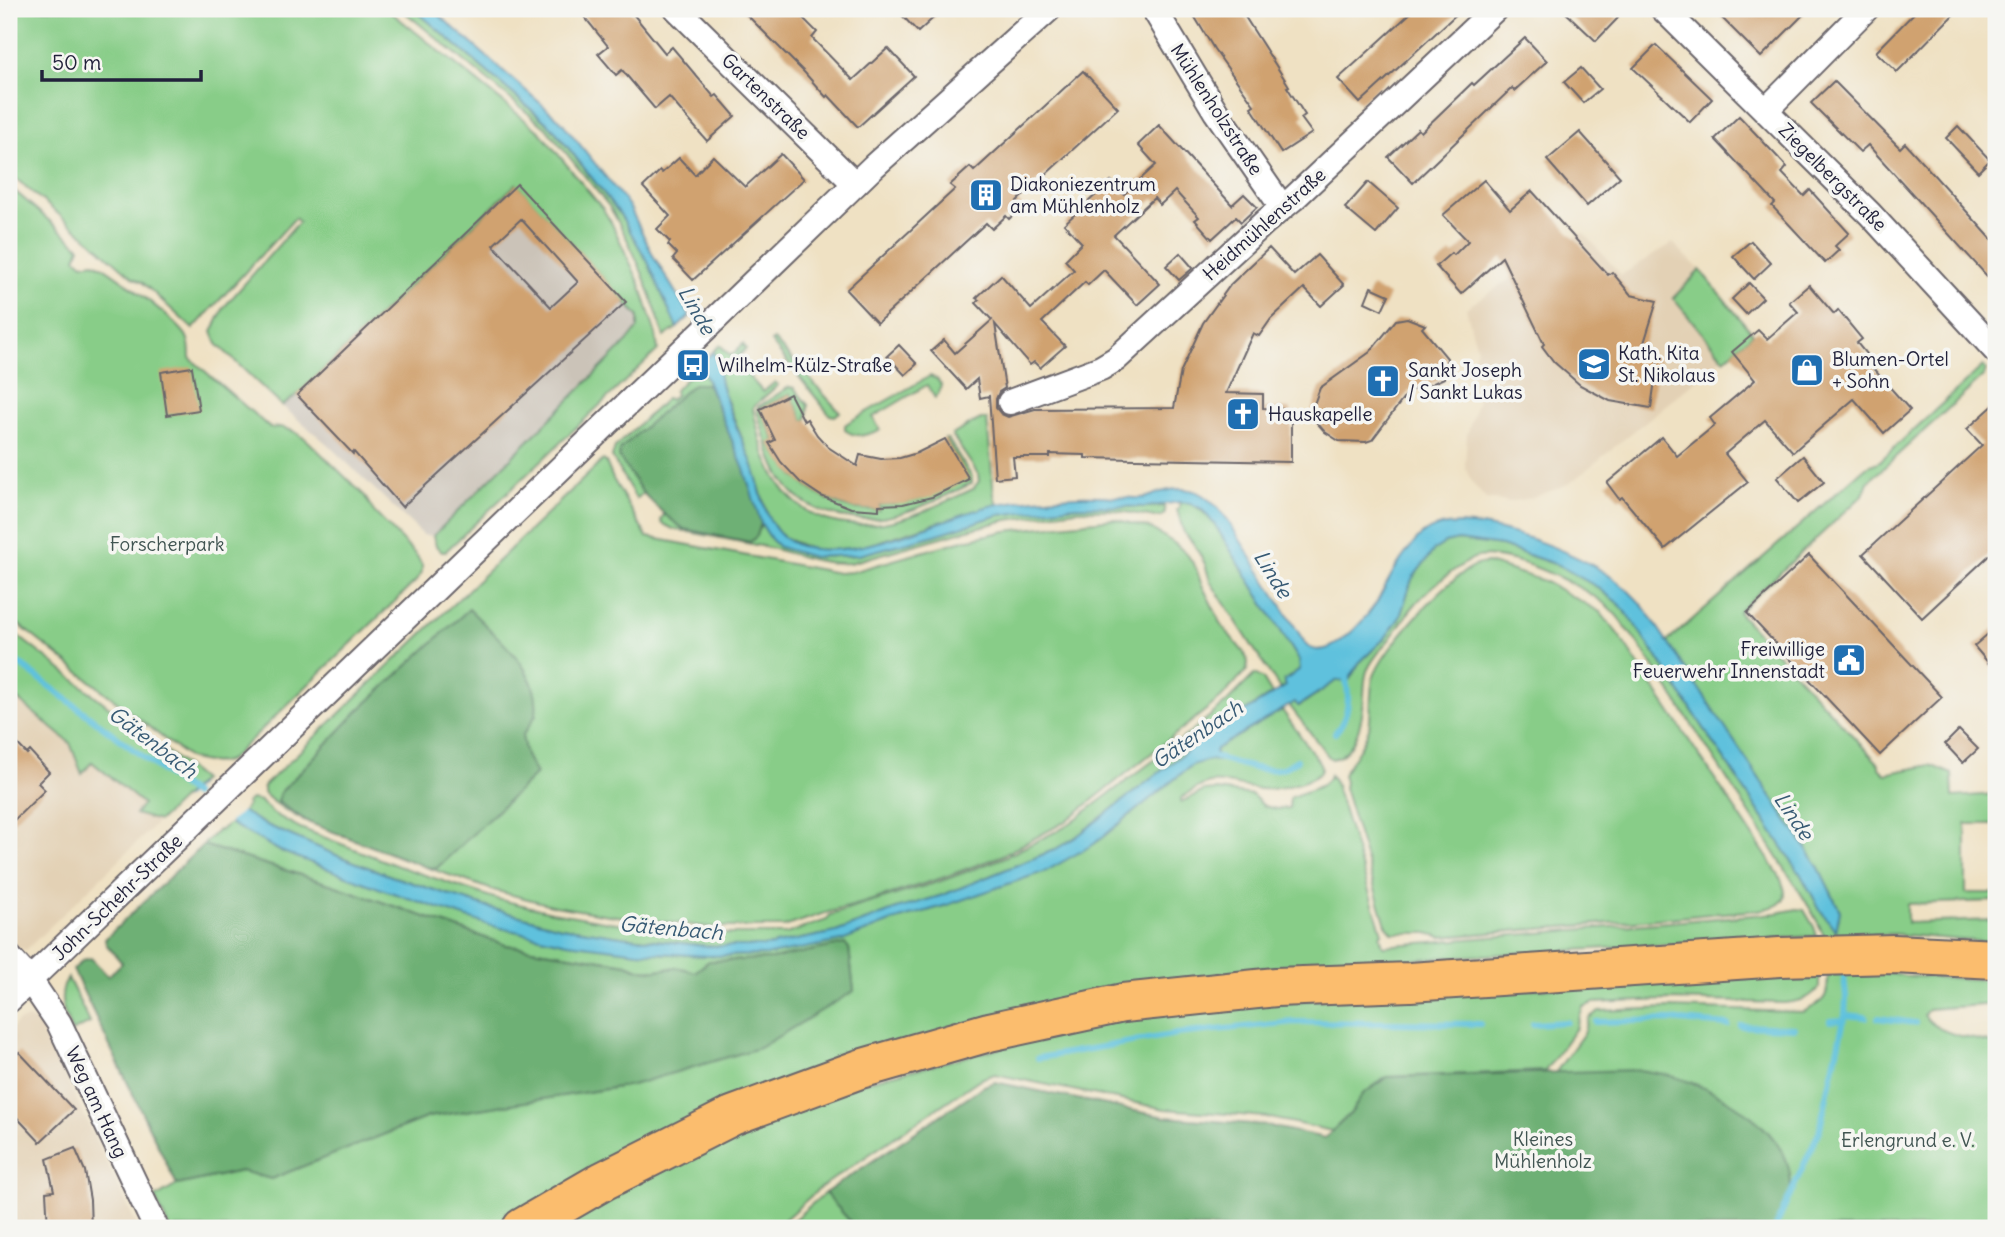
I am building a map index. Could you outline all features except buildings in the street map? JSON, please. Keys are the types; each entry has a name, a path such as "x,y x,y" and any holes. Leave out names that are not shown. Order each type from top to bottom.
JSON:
{"main road":[{"path":"522,1228 603,1181 732,1116 860,1069 989,1032 1122,1003 1276,987 1410,982 1780,957 1894,954 1996,960"}],"street":[{"name":"Gartenstraße","path":"677,9 855,184"},
{"path":"855,184 1049,9"},
{"name":"Mühlenholzstraße","path":"1154,9 1216,112 1282,207"},
{"name":"Heidmühlenstraße","path":"1010,402 1101,368 1116,359 1294,198 1495,9"},
{"name":"Ziegelbergstraße","path":"1663,9 1870,214 1996,351"},
{"path":"1766,110 1866,9"},
{"name":"John-Schehr-Straße","path":"9,1000 855,184"},
{"name":"Weg am Hang","path":"9,957 30,980 59,1023 156,1228"}],"shaded area":[{"path":"517,184 638,316 638,328 628,342 433,536 423,535 326,443 282,406 297,395"},
{"name":"Kath. Kita St. Nikolaus","path":"1584,233 1621,275 1673,243 1700,270 1753,334 1570,483 1535,497 1509,502 1486,499 1472,483 1465,466 1467,435 1485,378 1467,369 1477,349 1466,308"},
{"path":"9,692 70,743 82,774 92,762 143,804 136,814 159,821 26,950 9,943"},
{"path":"27,1019 41,1026 138,1228 9,1228 9,1031 19,1021"}],"green space":[{"path":"9,9 387,9 540,132 603,209 640,284 658,350 442,552 436,546 433,536 627,342 638,328 638,316 516,184 297,395 282,406 217,344 212,332 224,307 299,222 295,218 193,329 142,282 133,278 9,173"},
{"path":"401,9 414,9 552,128 620,214 648,262 677,328 664,337 641,270 609,206 546,128"},
{"name":"Forscherpark","path":"9,186 80,247 76,258 83,264 94,262 114,274 182,330 189,344 190,358 270,428 281,427 306,439 364,495 374,512 417,556 422,565 422,572 417,580 226,761 190,759 9,617"},
{"path":"1700,270 1753,334 1724,359 1673,298"},
{"path":"774,340 840,412 835,416 830,415 771,342"},
{"path":"743,344 746,349 734,360 763,392 775,382 778,385 753,407 754,415 767,461 777,480 803,508 838,523 883,523 918,513 973,489 979,481 978,474 952,435 981,419 987,419 997,504 858,548 813,550 787,539 769,519 753,466 722,388 718,359 713,352 720,345 731,356"},
{"path":"700,364 709,386 705,384 620,457 643,493 636,499 612,457 615,447 667,398 670,400 676,394 674,391"},
{"path":"1983,366 1986,369 1984,376 1868,482 1863,495 1738,612 1879,764 1885,774 1930,765 1952,774 1953,797 1996,794 1996,824 1966,824 1966,893 1996,893 1996,901 1907,904 1907,923 1996,920 1996,943 1894,934 1824,936 1807,903 1752,817 1621,620 1595,597 1540,569 1499,557 1470,560 1419,600 1369,667 1358,731 1351,746 1339,756 1332,759 1329,757 1289,705 1296,701 1299,706 1336,681 1350,679 1359,663 1385,638 1400,617 1412,579 1434,550 1445,543 1458,540 1501,546 1558,565 1597,587 1618,603 1633,621 1801,875 1821,911 1836,930 1840,911 1818,866 1667,642 1866,467 1880,461"},
{"path":"930,376 937,379 941,385 935,398 927,385 873,417 880,430 858,435 845,430 845,425 849,422"},
{"path":"693,384 709,386 744,469 761,523 757,536 750,542 684,529 643,493 619,457 620,449"},
{"path":"789,387 794,388 808,405 807,419 804,421 790,394 760,409 775,440 770,444 794,475 814,492 851,508 879,510 879,505 935,494 968,478 945,439 948,439 972,477 972,483 916,509 881,518 842,517 805,503 787,486 776,469 757,411 758,407"},
{"path":"603,460 647,537 838,573 852,572 960,541 1006,531 1114,519 1150,528 1187,554 1223,627 1245,654 1247,670 1221,698 1065,822 1001,856 942,878 784,927 708,927 608,915 555,906 493,890 426,867 437,867 536,774 526,756 522,736 536,715 469,610 358,711 280,793 278,802 310,823 285,810 263,793 263,787"},
{"path":"1179,502 1195,506 1215,525 1299,660 1300,669 1284,681 1286,686 1280,689 1210,581 1205,564 1194,544 1184,533 1177,510 1180,508"},
{"path":"1076,506 1164,506 1165,513 1155,517 1114,510 1077,510 1007,520 850,563 820,561 673,529 661,520 664,514 684,529 757,536 761,523 771,539 813,557 859,555 999,515"},
{"path":"1488,563 1544,581 1600,612 1618,634 1779,875 1785,894 1779,904 1746,911 1442,937 1427,933 1393,933 1386,925 1344,788 1343,775 1367,734 1373,679 1389,651 1418,615 1450,583 1478,565"},
{"path":"469,609 515,655 532,683 536,697 536,713 522,736 526,756 536,774 437,868 426,867 310,823 278,802 280,793 358,711"},
{"path":"9,629 202,780 159,821 135,814 143,804 92,762 82,774 70,743 9,692"},
{"path":"1255,674 1263,679 1272,694 1209,734 1076,837 1054,850 943,895 836,932 767,946 707,946 561,927 490,908 391,876 336,855 241,812 251,799 260,801 274,814 300,828 398,866 497,899 552,912 710,934 786,934 827,920 830,915 941,881 1003,858 1065,827 1177,743 1226,703"},
{"path":"1282,710 1319,762 1321,769 1317,775 1296,784 1269,789 1210,783 1181,798 1181,802 1204,791 1217,790 1252,795 1264,806 1276,809 1289,808 1290,798 1319,787 1330,775 1335,783 1382,933 1380,936 1383,946 1777,913 1797,909 1804,910 1817,936 1264,968 1120,988 596,1169 495,1228 169,1228 155,1198 177,1185 241,1171 271,1179 428,1117 632,1085 854,991 849,948 845,944 772,959 709,961 695,972 678,968 648,971 627,964 506,945 333,885 203,845 230,822 280,851 329,868 638,952 707,956 770,955 947,905 1094,844 1192,765 1209,760 1216,754 1216,749"},
{"path":"203,845 333,885 506,945 627,964 642,970 678,968 695,972 709,961 772,959 845,944 849,948 854,991 759,1048 632,1085 428,1117 271,1179 241,1171 177,1185 73,970 83,960 91,958 108,976 122,963 105,939"},
{"name":"Erlengrund e. V.","path":"1894,973 1905,976 1996,980 1996,1004 1928,1009 1924,1015 1938,1028 1947,1032 1996,1044 1996,1228 1775,1228 1790,1196 1556,1072 1584,1033 1589,1018 1599,1011 1668,1008 1803,1012 1824,998 1828,974"},
{"path":"1819,974 1819,987 1812,995 1784,1003 1667,1000 1593,1003 1583,1007 1576,1028 1545,1071 1387,1077 1363,1094 1351,1113 1332,1131 1265,1117 1165,1109 995,1074 980,1079 820,1188 775,1228 552,1228 734,1130 864,1082 1126,1017 1274,1002"},
{"path":"68,978 90,1023 72,1032 62,998"},
{"name":"Kleines Mühlenholz","path":"1636,1070 1663,1074 1706,1089 1728,1100 1768,1132 1782,1151 1790,1171 1789,1198 1775,1228 856,1228 825,1193 984,1086 995,1082 1165,1117 1264,1125 1325,1138 1351,1113 1363,1094 1387,1077"},
{"path":"825,1193 856,1228 784,1228"}],"water":[{"path":"414,9 432,9 561,121 629,206 654,257 690,316 677,328 648,262 620,214 553,128"},
{"path":"713,352 725,397 753,466 770,519 780,534 801,546 826,550 855,547 886,540 998,504 1077,496 1144,498 1172,490 1190,490 1205,496 1225,516 1307,646 1316,650 1336,644 1356,628 1377,602 1395,569 1413,544 1426,532 1443,526 1491,528 1544,544 1590,564 1623,586 1646,610 1818,866 1840,911 1836,931 1655,654 1618,603 1597,587 1558,565 1501,546 1458,540 1445,543 1434,550 1412,579 1400,617 1385,638 1359,663 1349,680 1336,681 1298,706 1295,702 1216,749 1220,759 1218,761 1209,760 1192,765 1094,844 1046,871 893,921 842,941 770,955 707,956 638,952 567,943 492,926 280,851 184,798 198,785 262,823 336,855 490,908 561,927 707,946 767,946 836,932 943,895 1054,850 1076,837 1209,734 1286,686 1284,681 1300,669 1299,660 1215,525 1202,509 1190,503 1147,507 1076,506 999,515 859,555 813,557 779,547 761,523 744,469 700,364"}],"pier":[{"path":"202,783 244,809 227,825 183,801"}],"waterway":[{"name":"Linde","path":"696,345 709,365"},
{"name":"Gätenbach","path":"9,656 194,795"},
{"path":"1335,733 1346,713 1348,691 1345,675"},
{"path":"1215,757 1266,770 1284,767 1297,760"},
{"name":"Linde","path":"1775,1228 1819,1132 1845,1015 1843,967"},
{"path":"1845,1015 1866,1017"},
{"path":"1878,1018 1915,1023"},
{"path":"1596,1022 1669,1020 1728,1025"},
{"path":"1830,1021 1844,1020"},
{"path":"1038,1058 1177,1034 1294,1022 1480,1024"},
{"path":"1533,1024 1567,1022"},
{"path":"1741,1026 1794,1028"}],"place":[{"name":"Diakoniezentrum am Mühlenholz","path":"986,195"},
{"name":"Kath. Kita St. Nikolaus","path":"1594,364"},
{"name":"Wilhelm-Külz-Straße","path":"693,365"},
{"name":"Blumen-Ortel + Sohn","path":"1807,370"},
{"name":"Sankt Joseph / Sankt Lukas","path":"1383,381"},
{"name":"Hauskapelle","path":"1243,414"},
{"name":"Freiwillige Feuerwehr Innenstadt","path":"1849,660"}]}
